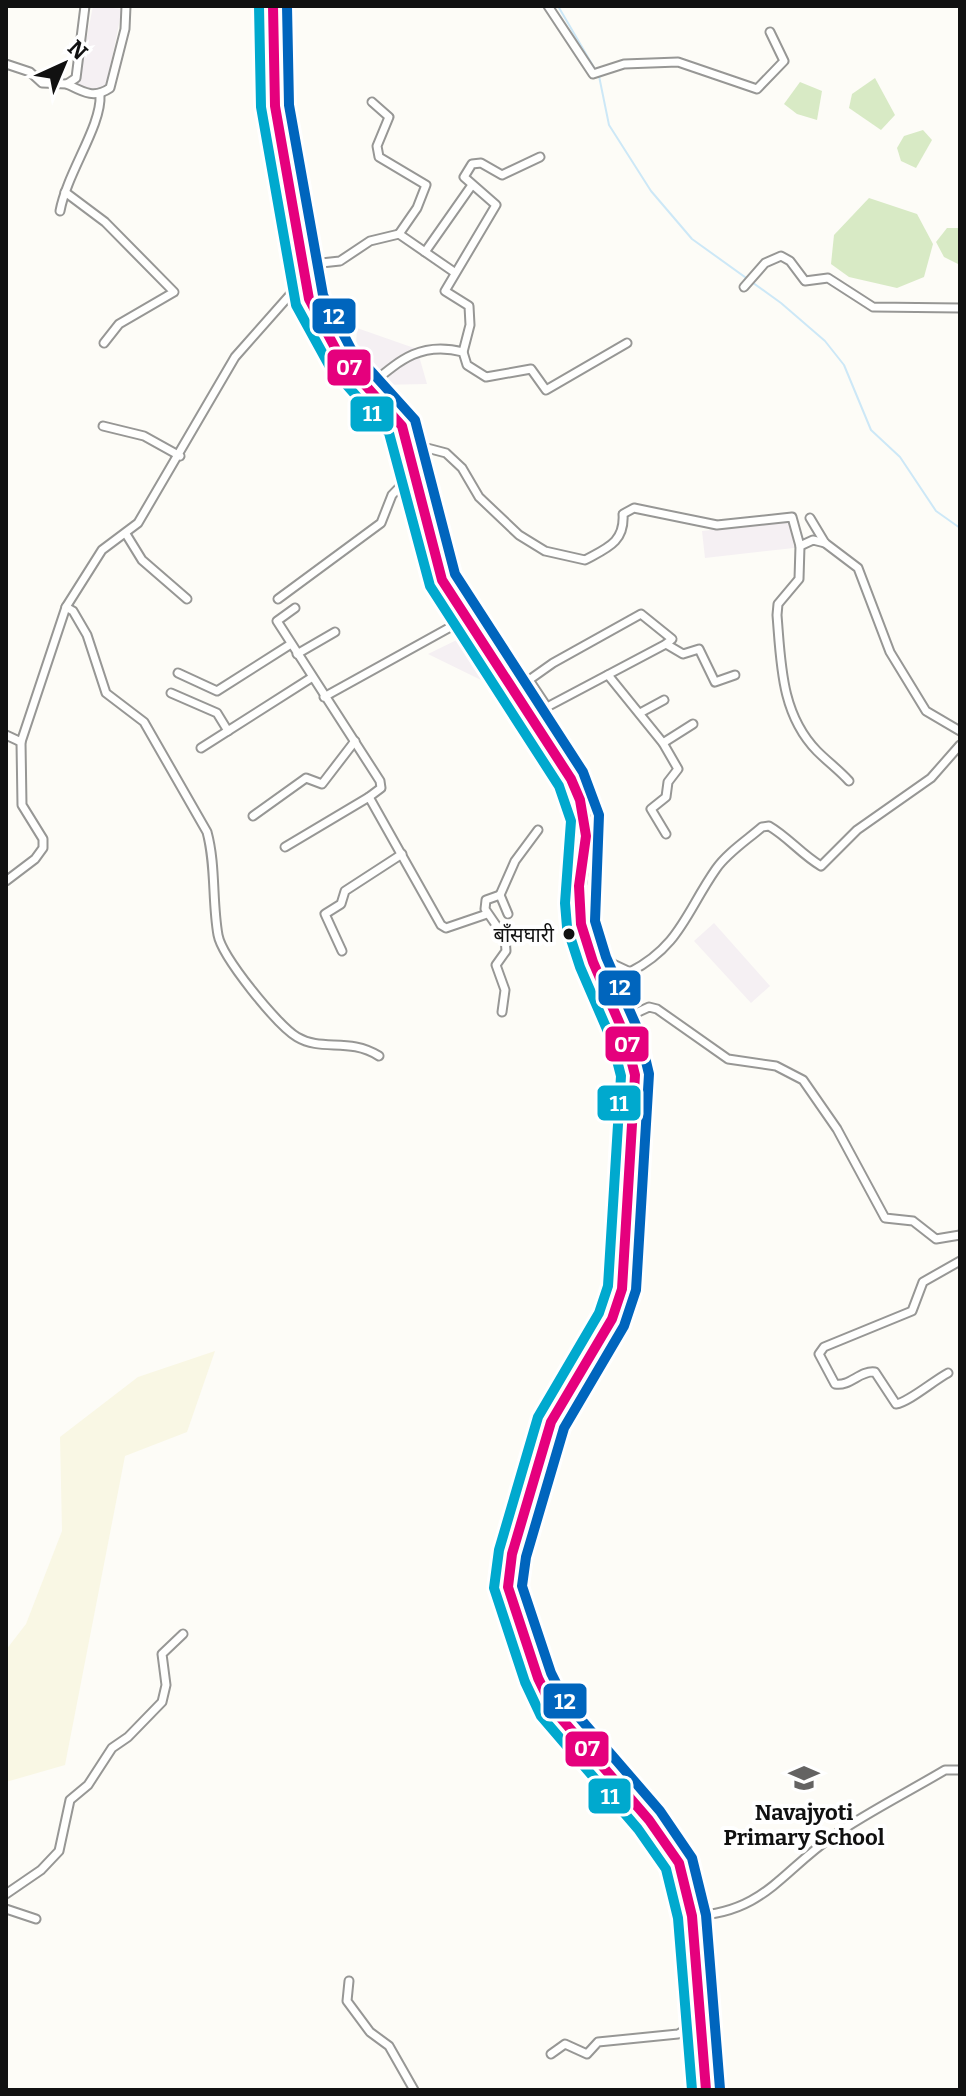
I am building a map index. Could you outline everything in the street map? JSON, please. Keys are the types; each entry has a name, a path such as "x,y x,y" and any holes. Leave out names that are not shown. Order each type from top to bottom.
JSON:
{"highway":[{"path":"273,6 275,106 306,285 334,348 393,411 408,443 436,564 465,619 571,779 586,810 587,831 579,900 585,940 632,1048 635,1075 625,1278 612,1319 551,1422 512,1554 508,1587 547,1700 673,1851 683,1876 692,1916 706,2090"}],"street":[{"path":"67,84 76,78 85,6"},
{"path":"6,64 30,72 42,83 67,84 88,94 100,95 110,88 125,29 126,6"},
{"path":"548,6 597,74 624,64 678,62 757,89 784,61 770,32"},
{"path":"60,211 65,192 101,112 100,95"},
{"path":"6,881 35,859 43,848 43,839 22,805 21,742 66,607 102,550 138,523 149,500 180,456 235,357 306,285 314,288 312,264 340,261 370,241 399,234 417,208 426,185 379,157 377,146 389,117 372,102"},
{"path":"540,157 502,175 481,163 472,164 464,177 496,205 445,291 469,306 470,325 463,352 474,373 486,377 531,369 546,390 627,343"},
{"path":"425,252 472,185"},
{"path":"65,192 105,222 174,292 119,324 104,343"},
{"path":"399,234 454,272"},
{"path":"744,287 772,257 781,256 790,261 805,281 828,278 873,307 960,308"},
{"path":"369,386 407,354 445,347 463,352"},
{"path":"103,426 144,436 180,456"},
{"path":"408,443 446,453 462,468 479,497 519,535 545,551 585,560 616,543 624,528 623,514 634,508 717,525 792,517 800,546 799,579 778,604 777,615 788,707 798,728 849,781"},
{"path":"278,599 381,523 392,495 415,471"},
{"path":"810,518 825,543 858,568 890,652 926,711 960,731"},
{"path":"126,534 142,560 187,599"},
{"path":"800,546 813,540 825,543"},
{"path":"66,607 73,611 87,635 103,687 144,722 207,832 212,850 218,935 237,970 254,994 297,1037 323,1043 361,1045 379,1056"},
{"path":"285,847 381,788 380,781 277,621 295,608"},
{"path":"502,675 521,682 529,680 553,663 641,614 672,639 547,707 529,680"},
{"path":"324,697 465,619"},
{"path":"297,654 335,632"},
{"path":"178,673 217,691 291,644"},
{"path":"666,644 683,654 699,649 715,682 735,675"},
{"path":"608,675 663,743 678,769 668,782 666,797 651,809 666,834"},
{"path":"201,748 311,678"},
{"path":"171,693 217,713 228,731"},
{"path":"640,713 664,700"},
{"path":"663,743 693,724"},
{"path":"6,735 21,742"},
{"path":"253,816 306,778 322,784 355,741"},
{"path":"585,940 613,964 630,972 651,961 670,944 687,922 717,867 762,827 769,826 778,831 798,852 821,866 857,830 931,778 960,745"},
{"path":"369,797 441,925 446,928 487,914"},
{"path":"502,1012 506,997 496,965 506,951 505,938 487,914 486,900 500,895 515,861 538,830"},
{"path":"342,951 325,914 341,904 345,891 402,854"},
{"path":"500,895 508,914"},
{"path":"636,1013 649,1007 657,1009 728,1059 791,1071 803,1080 837,1129 885,1218 913,1221 936,1239 960,1235"},
{"path":"948,1373 919,1388 908,1401 896,1404 875,1372 867,1372 844,1385 835,1384 819,1354 824,1347 912,1311 923,1282 960,1261"},
{"path":"6,1894 41,1870 59,1851 70,1800 88,1785 112,1748 128,1737 162,1702 166,1685 162,1654 183,1634"},
{"path":"692,1916 738,1909 784,1880 831,1837 945,1770 960,1770"},
{"path":"6,1909 36,1919"},
{"path":"349,1981 347,2001 370,2032 389,2046 414,2084 414,2090"},
{"path":"551,2054 565,2044 587,2054 598,2042 678,2034 701,2021"}],"shaded area":[{"path":"93,6 122,9 105,93 77,87"},
{"path":"357,328 417,349 427,384 378,385 355,359"},
{"path":"791,521 794,548 705,558 702,531"},
{"path":"471,633 496,675 481,680 428,654"},
{"path":"714,923 770,986 751,1003 694,941"},
{"path":"215,1351 187,1432 125,1456 65,1765 6,1782 6,1650 26,1624 62,1531 60,1437 138,1377"}],"green space":[{"path":"875,78 895,115 881,130 849,108 852,94"},
{"path":"800,82 822,91 817,120 797,114 784,104"},
{"path":"923,130 932,140 916,168 901,161 897,148 904,136"},
{"path":"869,198 917,214 933,244 924,277 897,288 849,277 831,264 834,235"},
{"path":"947,228 960,228 960,265 944,257 936,242"}],"waterway":[{"path":"558,6 596,71"},
{"path":"599,76 609,125 651,191 692,239 781,303 825,341 844,365 871,430 900,457 936,511 960,528"}],"transit line":[{"name":"11","path":"259,6 261,107 296,305 329,365 389,433 430,586 559,786 571,821 565,903 567,927 580,967 612,1041 621,1076 608,1286 599,1313 538,1417 499,1550 494,1588 525,1682 541,1716 638,1829 666,1869 678,1918 692,2090"},
{"name":"07","path":"273,6 275,106 309,299 340,357 402,426 442,580 571,779 580,800 586,836 579,886 581,924 593,962 625,1036 635,1075 622,1289 612,1319 551,1422 512,1554 508,1587 538,1678 553,1709 649,1820 679,1863 692,1916 706,2090"},
{"name":"12","path":"287,6 289,105 323,295 351,349 415,420 455,574 583,772 599,815 595,921 606,957 639,1032 649,1074 636,1290 624,1326 564,1428 526,1557 522,1586 551,1673 565,1701 660,1811 692,1858 706,1915 720,2089"}],"place":[{"name":"बाँसघारी","path":"569,934"},
{"name":"Navajyoti Primary School","path":"804,1778"}]}
